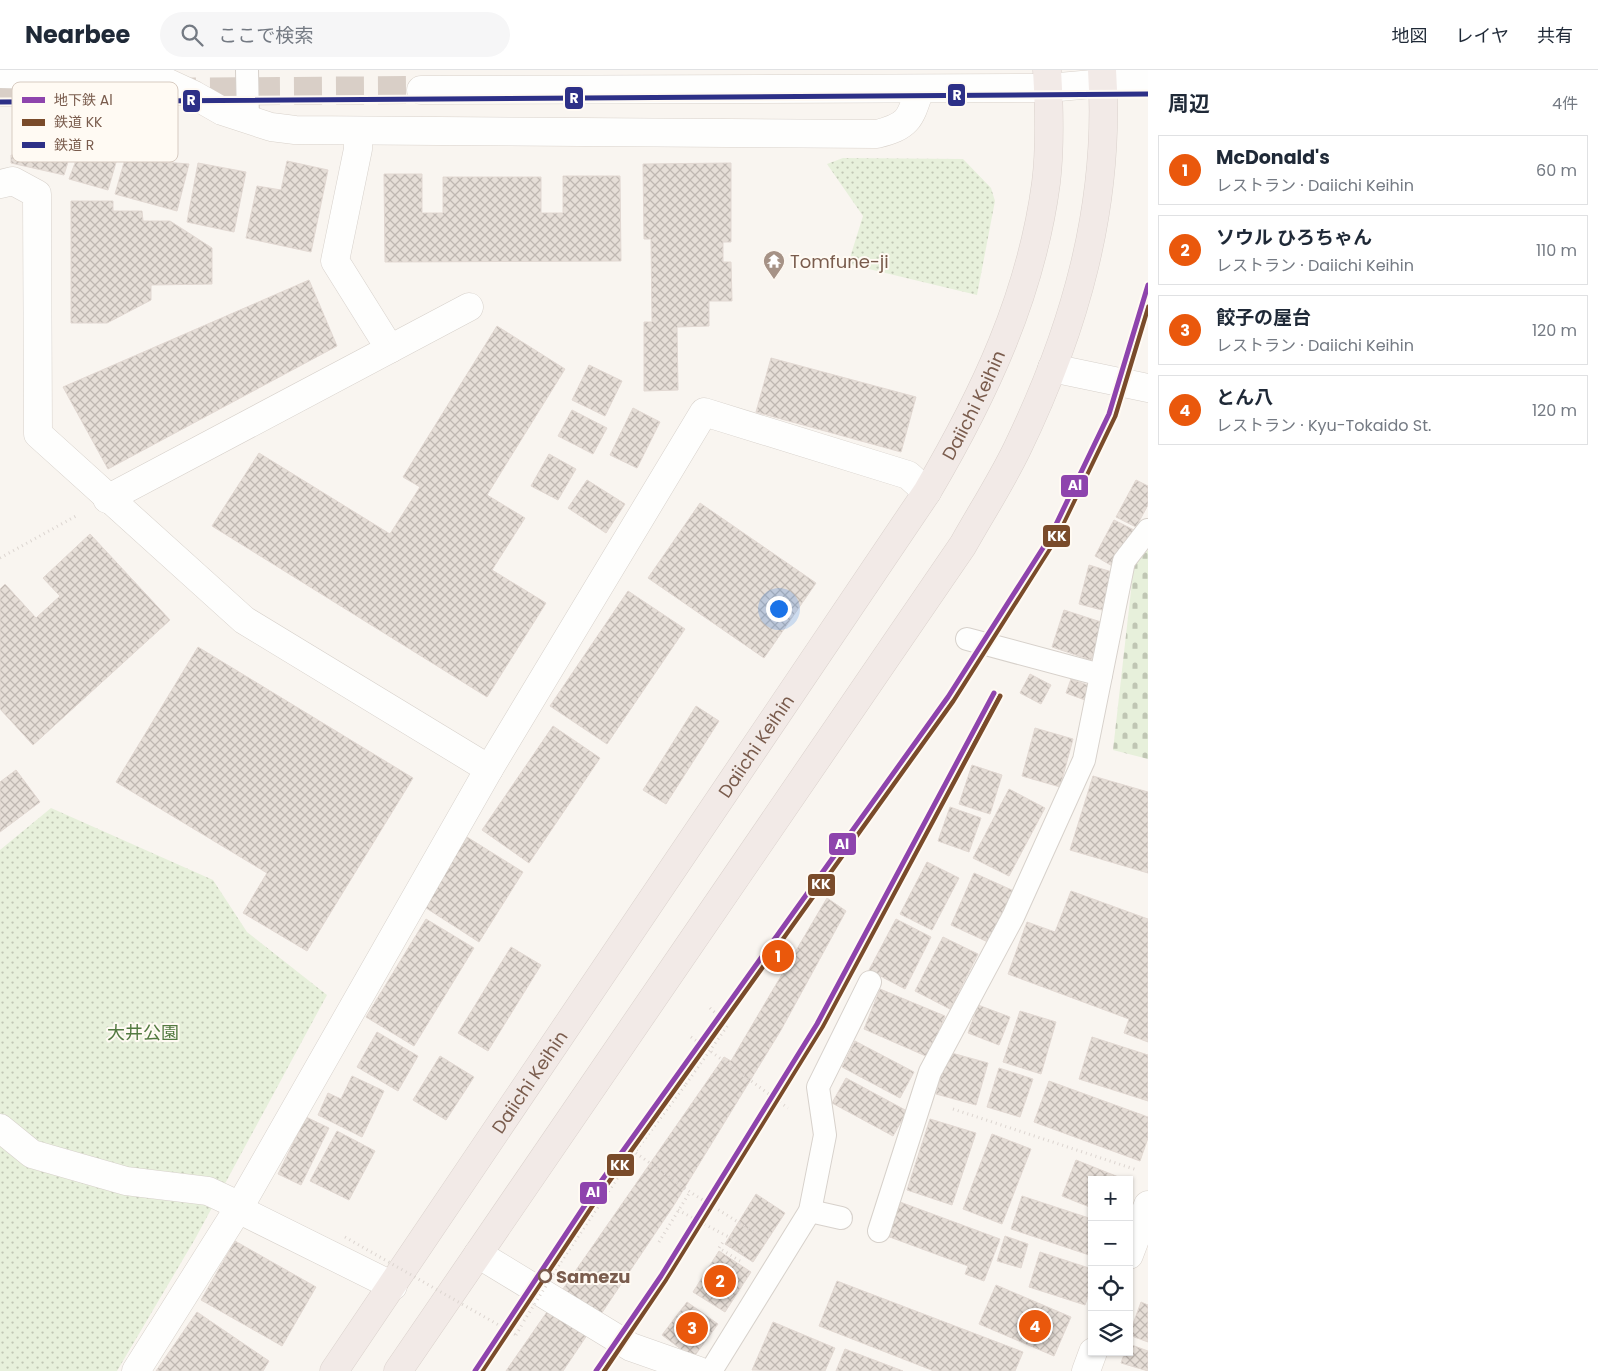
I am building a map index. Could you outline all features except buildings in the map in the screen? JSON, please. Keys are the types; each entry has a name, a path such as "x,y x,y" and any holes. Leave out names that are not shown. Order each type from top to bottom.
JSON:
{"highway":[{"path":"398,1371 963,545 1016,450 1052,368 1076,302 1092,236 1100,186 1102,77"},
{"name":"Daiichi Keihin","path":"334,1371 928,492 965,428 996,361 1022,292 1038,233 1046,182 1047,79"}],"street":[{"path":"0,74 131,77 166,82"},
{"path":"421,90 920,89 1047,79 1102,77 1148,79"},
{"path":"178,87 194,94 222,111 271,127 295,130 877,134 897,129 905,121 911,114 920,89"},
{"path":"358,131 358,149 336,261 390,349"},
{"path":"0,184 13,181 37,194 38,434 107,499 244,620 489,769"},
{"path":"107,499 469,307"},
{"path":"1052,368 1148,388"},
{"path":"136,1371 239,1208 489,769 704,412 908,476 928,492"},
{"path":"0,1128 32,1154 126,1181 208,1191 393,1286"},
{"path":"1133,1244 1148,1205"},
{"path":"478,1254 631,1347 700,1371"},
{"path":"1086,1371 1092,1356"}],"lane":[{"path":"247,70 248,120"},
{"path":"879,1230 930,1072 1012,917 1084,760 1124,561 1148,530"},
{"path":"967,638 1101,675"},
{"path":"711,1371 810,1211 824,1135 818,1087 870,982"},
{"path":"810,1211 841,1218"}],"path":[{"path":"0,558 107,499"},
{"path":"345,1237 516,1335 571,1246 635,1152 728,1025 710,1008"},
{"path":"691,1037 824,1135"},
{"path":"922,1099 1139,1170"},
{"path":"635,1152 690,1192 757,1235"},
{"path":"659,1242 690,1192"},
{"path":"678,1210 738,1242 747,1250"}],"green space":[{"path":"843,158 963,159 991,188 995,201 977,295 848,264 863,216 827,164"},
{"path":"1148,550 1148,759 1113,750 1134,564"},
{"name":"大井公園","path":"51,808 213,880 247,932 327,995 195,1239 117,1371 0,1371 0,850"}],"tunnel":[{"path":"178,92 421,90"},
{"path":"0,93 12,93"}],"metro line":[{"name":"Al","path":"475,1371 597,1187 948,697 1050,537 1109,414 1148,285"},
{"name":"Al","path":"596,1371 661,1276 817,1024 994,693"}],"rail line":[{"name":"R","path":"178,101 1148,94"},
{"name":"R","path":"0,102 12,102"},
{"name":"KK","path":"482,1371 602,1191 953,701 1055,540 1115,416 1148,307"},
{"name":"KK","path":"604,1371 666,1279 822,1027 1000,696"}],"place":[{"name":"Tomfune-ji","path":"774,280"},
{"name":"McDonald's","path":"778,956"},
{"name":"Samezu","path":"545,1276"},
{"name":"ソウル ひろちゃん","path":"720,1281"},
{"name":"とん八","path":"1035,1326"},
{"name":"餃子の屋台","path":"692,1328"}]}
